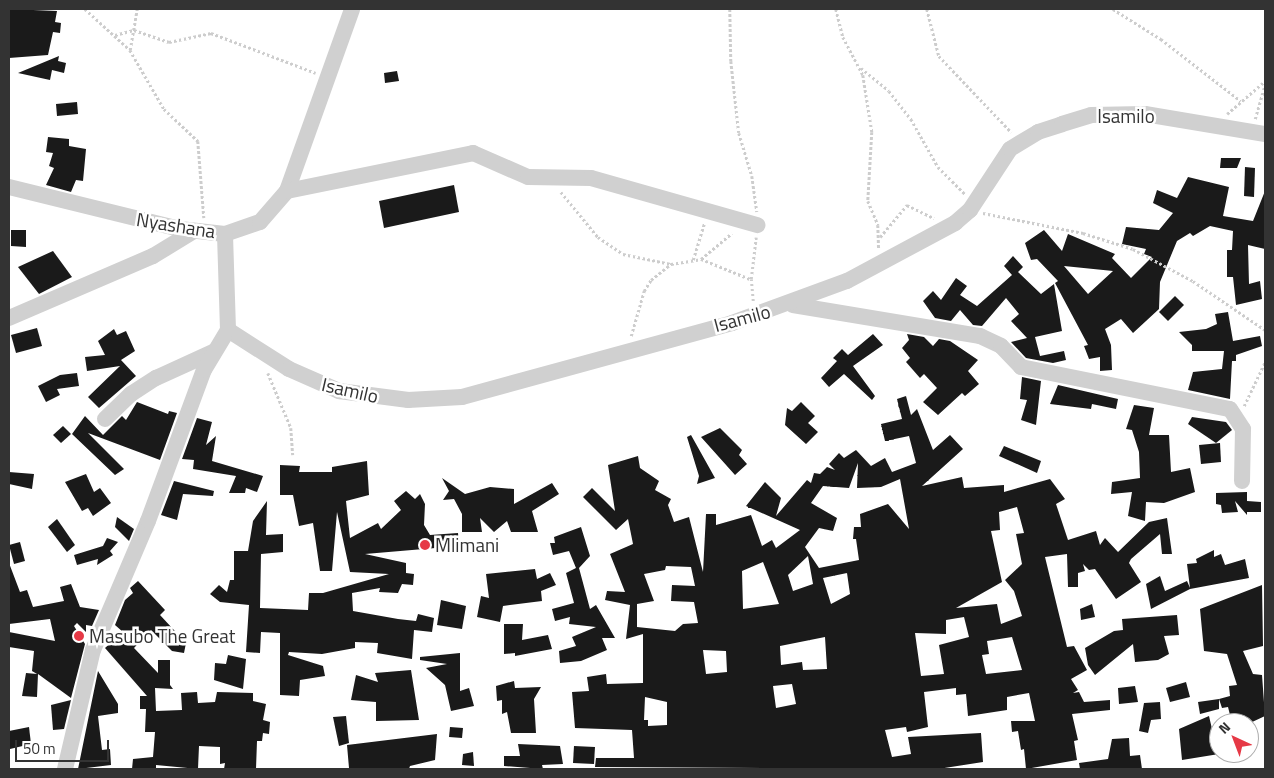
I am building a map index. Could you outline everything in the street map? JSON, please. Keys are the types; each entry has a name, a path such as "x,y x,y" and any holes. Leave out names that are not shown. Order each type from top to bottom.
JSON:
{"street":[{"name":"Nyashana","path":"9,187 200,231 225,234 260,222 286,191 348,11"},
{"name":"Isamilo","path":"228,330 289,370 339,391 408,400 462,397 515,385 630,348 756,315 790,304 878,264 955,223 972,206 1001,160 1020,141 1062,124 1114,113 1217,124 1260,132"},
{"path":"286,191 457,154 488,157 528,177 547,175 591,178 662,201 705,208 751,222"},
{"path":"9,318 153,256 200,231"},
{"path":"64,769 93,650 148,521 213,352 228,330 225,234"},
{"path":"790,304 980,336 1001,346 1021,367 1216,405 1238,418 1244,447 1242,481"},
{"path":"105,419 131,394 156,378 213,352"}],"path":[{"path":"85,9 130,50 164,109 201,148 200,231"},
{"path":"130,50 137,9"},
{"path":"730,9 736,112 756,194 751,222 750,279 756,315"},
{"path":"836,9 844,37 861,68 872,132 868,201 880,237 878,264"},
{"path":"927,9 939,56 981,96 1020,141"},
{"path":"1113,9 1161,39 1241,101"},
{"path":"114,35 134,30 169,42 211,33 326,78"},
{"path":"861,68 889,91 911,119 938,167 972,206 1083,233 1133,249 1193,281 1265,330"},
{"path":"1217,124 1241,101 1265,82"},
{"path":"1260,132 1256,107 1265,82"},
{"path":"547,175 607,245 623,254 671,264 701,259 750,279"},
{"path":"880,237 906,205 930,217 955,223"},
{"path":"693,260 702,235 705,208"},
{"path":"701,259 751,222"},
{"path":"630,348 634,318 644,291 651,280 671,264"},
{"path":"259,351 291,428 293,455"},
{"path":"1238,418 1265,362"}],"building":[{"path":"9,9 57,11 55,22 61,23 60,33 53,32 48,55 9,58"},
{"path":"59,56 58,61 66,63 64,73 52,70 50,80 18,73"},
{"path":"397,71 399,81 385,83 384,73"},
{"path":"77,102 78,114 57,116 56,104"},
{"path":"48,137 69,139 69,146 86,149 83,181 76,180 71,192 46,185 54,168 49,166 53,153 46,152"},
{"path":"1221,158 1241,158 1237,168 1220,168"},
{"path":"1245,167 1255,168 1254,197 1244,196"},
{"path":"1188,177 1229,187 1223,216 1253,221 1265,191 1265,249 1248,245 1249,284 1260,281 1262,299 1236,305 1233,277 1227,277 1227,250 1232,250 1233,231 1210,226 1193,236 1190,233 1177,241 1160,282 1159,309 1133,333 1121,319 1105,329 1111,345 1112,370 1100,371 1100,357 1089,359 1084,346 1088,345 1055,283 1058,281 1037,259 1031,260 1025,243 1044,230 1062,251 1068,234 1115,254 1112,258 1131,278 1152,257 1144,254 1146,249 1122,244 1126,227 1159,230 1173,213 1153,203 1157,190 1177,198","holes":["1064,266 1113,271 1088,294"]},
{"path":"454,185 459,212 384,228 379,201"},
{"path":"11,230 26,230 26,247 11,246"},
{"path":"53,251 72,277 39,294 18,267"},
{"path":"1013,256 1023,267 1018,272 1041,294 1054,284 1062,331 1035,337 1040,356 1064,351 1066,360 1053,363 1026,358 1011,342 1027,338 1011,321 1019,314 1006,298 982,326 973,325 960,310 951,321 935,318 923,301 933,291 941,300 956,278 967,286 960,295 977,306 1012,275 1004,266"},
{"path":"1175,296 1184,305 1168,321 1159,312"},
{"path":"1228,312 1233,341 1260,336 1262,346 1236,355 1236,361 1232,361 1230,399 1188,390 1193,372 1222,369 1224,351 1192,351 1192,345 1179,332 1206,329 1217,324 1215,314"},
{"path":"37,328 42,346 16,353 11,335"},
{"path":"114,329 117,335 126,331 135,351 121,360 136,376 99,408 88,397 120,366 87,371 85,357 105,355 98,341"},
{"path":"873,334 883,345 853,366 875,396 872,400 844,374 829,387 821,378 837,361 833,358 842,349 848,355"},
{"path":"907,334 924,337 933,346 939,339 950,341 978,360 968,371 979,384 965,396 962,393 938,415 923,402 937,388 924,374 920,378 906,362 910,358 902,348 909,340"},
{"path":"77,373 79,386 57,389 60,395 46,402 38,386 60,375"},
{"path":"1022,377 1041,381 1036,425 1021,420 1027,400 1020,399"},
{"path":"1058,385 1118,399 1116,409 1092,404 1091,409 1050,404"},
{"path":"906,396 911,415 917,409 933,450 950,435 963,449 922,486 962,477 964,488 1004,485 1004,492 1050,479 1065,499 1056,504 1068,540 1096,531 1100,545 1105,538 1118,552 1149,522 1167,518 1172,554 1162,554 1160,534 1131,559 1129,563 1141,582 1116,599 1095,569 1089,570 1083,564 1085,571 1078,573 1078,587 1068,587 1067,554 1045,557 1067,647 1074,646 1087,670 1071,679 1078,690 1073,693 1079,692 1084,702 1110,700 1110,710 1072,714 1078,740 1074,741 1077,760 1026,769 1024,749 1021,750 1018,731 1012,732 1011,721 1035,721 1029,693 1007,697 1007,710 968,716 966,694 956,695 956,688 924,692 928,727 907,732 906,727 885,730 892,757 911,754 908,737 981,733 983,762 938,769 595,767 596,758 634,758 632,730 575,728 572,692 589,691 587,677 606,674 607,684 643,683 643,634 626,639 630,605 605,600 607,591 625,592 610,554 633,544 628,519 616,530 583,497 592,488 615,511 608,465 638,456 640,468 659,481 655,490 671,499 668,505 674,522 689,517 703,572 706,514 716,514 716,525 751,515 762,546 772,540 776,548 800,530 746,506 765,482 781,498 776,516 807,480 811,483 814,473 820,474 827,467 835,470 829,464 839,453 844,458 856,450 871,466 885,458 892,472 916,463 909,436 885,441 881,424 902,419 897,399","holes":["858,463 857,488 881,487 900,479 909,529 888,504 860,514 861,527 854,527 853,539 856,539 859,560 819,568 805,547 819,528 833,531 837,518 811,503 823,486 849,488","1017,507 1024,533 1016,534 1022,564 1005,580 1014,591 1022,616 1001,624 997,604 956,608 1002,582 991,531 1000,530 999,512","808,556 813,584 793,591 788,575","763,562 779,604 743,609 742,571","666,566 691,567 695,586 672,585 671,601 694,602 698,623 683,624 675,631 637,627 637,604 654,601 644,574 665,570","847,573 850,594 831,604 823,578","964,617 969,637 939,645 944,674 921,676 915,633 946,634 946,620","825,637 827,669 803,670 802,662 781,665 780,646","1012,637 1022,670 986,674 982,655 989,654 987,641","703,650 726,651 727,672 706,674","792,684 796,704 776,708 773,686","645,697 667,702 667,725 648,726 648,720 644,720"]},
{"path":"137,402 168,414 169,411 177,413 160,460 88,433 124,469 115,475 72,434 85,416 103,435 122,416 126,420"},
{"path":"801,402 815,416 808,423 818,432 806,444 785,425 787,408 792,411"},
{"path":"1134,405 1154,408 1149,435 1169,435 1171,472 1190,468 1195,492 1164,503 1146,502 1145,521 1128,516 1132,492 1111,494 1112,482 1140,478 1139,452 1132,430 1126,429"},
{"path":"1192,417 1226,422 1232,430 1216,443 1188,424"},
{"path":"197,418 212,422 206,445 216,436 212,461 263,476 257,492 246,488 245,493 229,493 236,476 193,469 194,460 182,459"},
{"path":"63,426 71,434 61,443 53,435"},
{"path":"720,428 742,450 739,455 747,464 735,475 701,437"},
{"path":"691,435 715,478 697,484 699,476 687,437"},
{"path":"1220,443 1221,462 1201,464 1199,445"},
{"path":"1004,446 1041,461 1037,473 999,456"},
{"path":"367,461 369,495 346,501 350,538 378,523 381,529 401,510 394,501 406,491 415,499 420,494 425,504 424,525 430,535 458,533 459,546 365,554 406,563 406,573 414,574 413,585 402,584 398,593 379,592 380,588 352,593 353,611 416,621 418,614 434,618 432,632 414,630 412,659 377,653 378,643 355,642 355,648 322,654 289,652 288,655 323,666 325,676 300,680 299,696 280,695 280,633 261,632 260,653 246,652 249,605 220,602 210,594 219,585 227,592 230,580 234,580 234,551 248,551 253,521 267,501 266,535 283,534 283,552 261,554 260,608 308,610 309,593 323,593 389,574 350,572 337,512 332,571 320,571 313,523 299,526 293,495 280,495 280,465 300,466 299,472 332,472 332,467"},
{"path":"9,472 34,474 32,489 9,484"},
{"path":"86,474 94,492 100,488 111,503 93,516 88,508 82,511 65,482"},
{"path":"442,478 465,494 490,487 514,489 514,504 552,483 559,494 532,511 538,532 511,532 507,521 494,532 480,518 482,532 462,532 462,514 454,499 443,500 449,491"},
{"path":"174,481 214,491 213,496 183,494 177,520 161,515"},
{"path":"1247,492 1247,501 1261,502 1261,512 1247,512 1247,515 1235,501 1238,512 1222,513 1221,505 1216,504 1216,493"},
{"path":"117,517 134,529 129,541 115,527"},
{"path":"57,519 75,545 67,552 48,527"},
{"path":"581,527 590,556 579,568 590,609 596,605 615,638 602,638 607,650 581,661 560,663 559,651 576,646 572,637 596,627 569,624 570,617 555,621 552,609 574,603 566,573 576,568 569,551 553,555 550,543 555,543 554,537"},
{"path":"107,538 118,542 110,551 113,555 97,565 98,559 77,565 74,555 103,546"},
{"path":"20,542 25,561 14,564 9,545"},
{"path":"1214,550 1214,557 1221,554 1225,565 1245,559 1249,578 1190,589 1151,609 1146,584 1160,576 1165,591 1187,581 1190,588 1187,564 1197,563 1196,559"},
{"path":"9,563 20,592 27,590 33,607 64,601 60,587 71,584 80,607 99,610 92,626 86,625 86,632 77,623 74,626 85,644 71,698 38,674 37,697 22,696 26,673 37,674 32,671 34,651 9,647 9,632 55,641 50,619 9,624"},
{"path":"535,569 537,579 550,573 556,585 541,591 542,601 503,606 500,622 477,617 481,596 489,598 486,574"},
{"path":"138,581 165,610 160,615 186,643 184,653 172,651 151,630 134,648 158,673 158,660 170,660 170,685 173,689 155,688 156,711 182,710 181,693 197,692 198,703 215,702 217,692 253,693 253,701 266,704 263,720 270,722 269,734 263,733 262,741 257,741 256,769 224,769 225,763 220,764 220,747 199,746 198,769 156,765 156,769 132,769 133,759 153,757 155,732 145,732 146,709 140,709 140,696 147,696 105,648 123,632 115,625 125,600 133,593 130,588"},
{"path":"1262,585 1263,646 1243,651 1253,674 1262,675 1265,716 1259,719 1259,713 1230,713 1228,707 1222,708 1219,699 1230,696 1229,686 1237,685 1227,654 1204,651 1200,609"},
{"path":"441,600 466,606 462,629 437,625"},
{"path":"1092,604 1095,617 1081,620 1080,609"},
{"path":"1177,615 1179,635 1164,636 1169,654 1158,660 1135,662 1133,644 1095,675 1088,665 1085,648 1114,631 1123,630 1122,619"},
{"path":"504,624 523,624 522,640 548,635 552,649 515,656 515,653 504,654"},
{"path":"460,653 460,691 469,688 474,706 451,711 445,685 426,668 447,664 420,660 420,657"},
{"path":"228,655 246,659 243,689 214,680 215,663 226,664"},
{"path":"411,670 419,720 376,721 376,702 351,700 356,675 378,682 375,673"},
{"path":"98,671 118,704 118,713 98,716 102,750 110,749 111,765 78,769"},
{"path":"514,681 515,688 541,687 534,699 536,733 511,733 507,712 502,714 502,700 497,701 496,686"},
{"path":"1186,682 1190,697 1170,702 1166,688"},
{"path":"1135,686 1138,702 1119,704 1118,688"},
{"path":"1219,699 1219,709 1200,714 1198,702"},
{"path":"71,700 64,729 53,730 51,705"},
{"path":"1160,702 1161,719 1151,720 1148,733 1139,731 1144,703"},
{"path":"346,716 349,743 339,746 333,717"},
{"path":"1209,716 1209,756 1182,760 1179,729"},
{"path":"29,727 31,744 10,749 9,731"},
{"path":"450,727 463,728 462,738 449,737"},
{"path":"437,734 435,760 410,766 409,769 349,768 347,745"},
{"path":"1129,738 1130,756 1140,755 1142,769 1080,769 1079,763 1108,759 1112,739"},
{"path":"518,744 560,746 563,764 542,765 543,769 504,766 504,756 520,756"},
{"path":"574,746 595,747 594,764 573,763"},
{"path":"473,752 474,766 462,765 463,754"}],"place":[{"name":"Mlimani","path":"425,545"},
{"name":"Masubo The Great","path":"79,636"}]}
